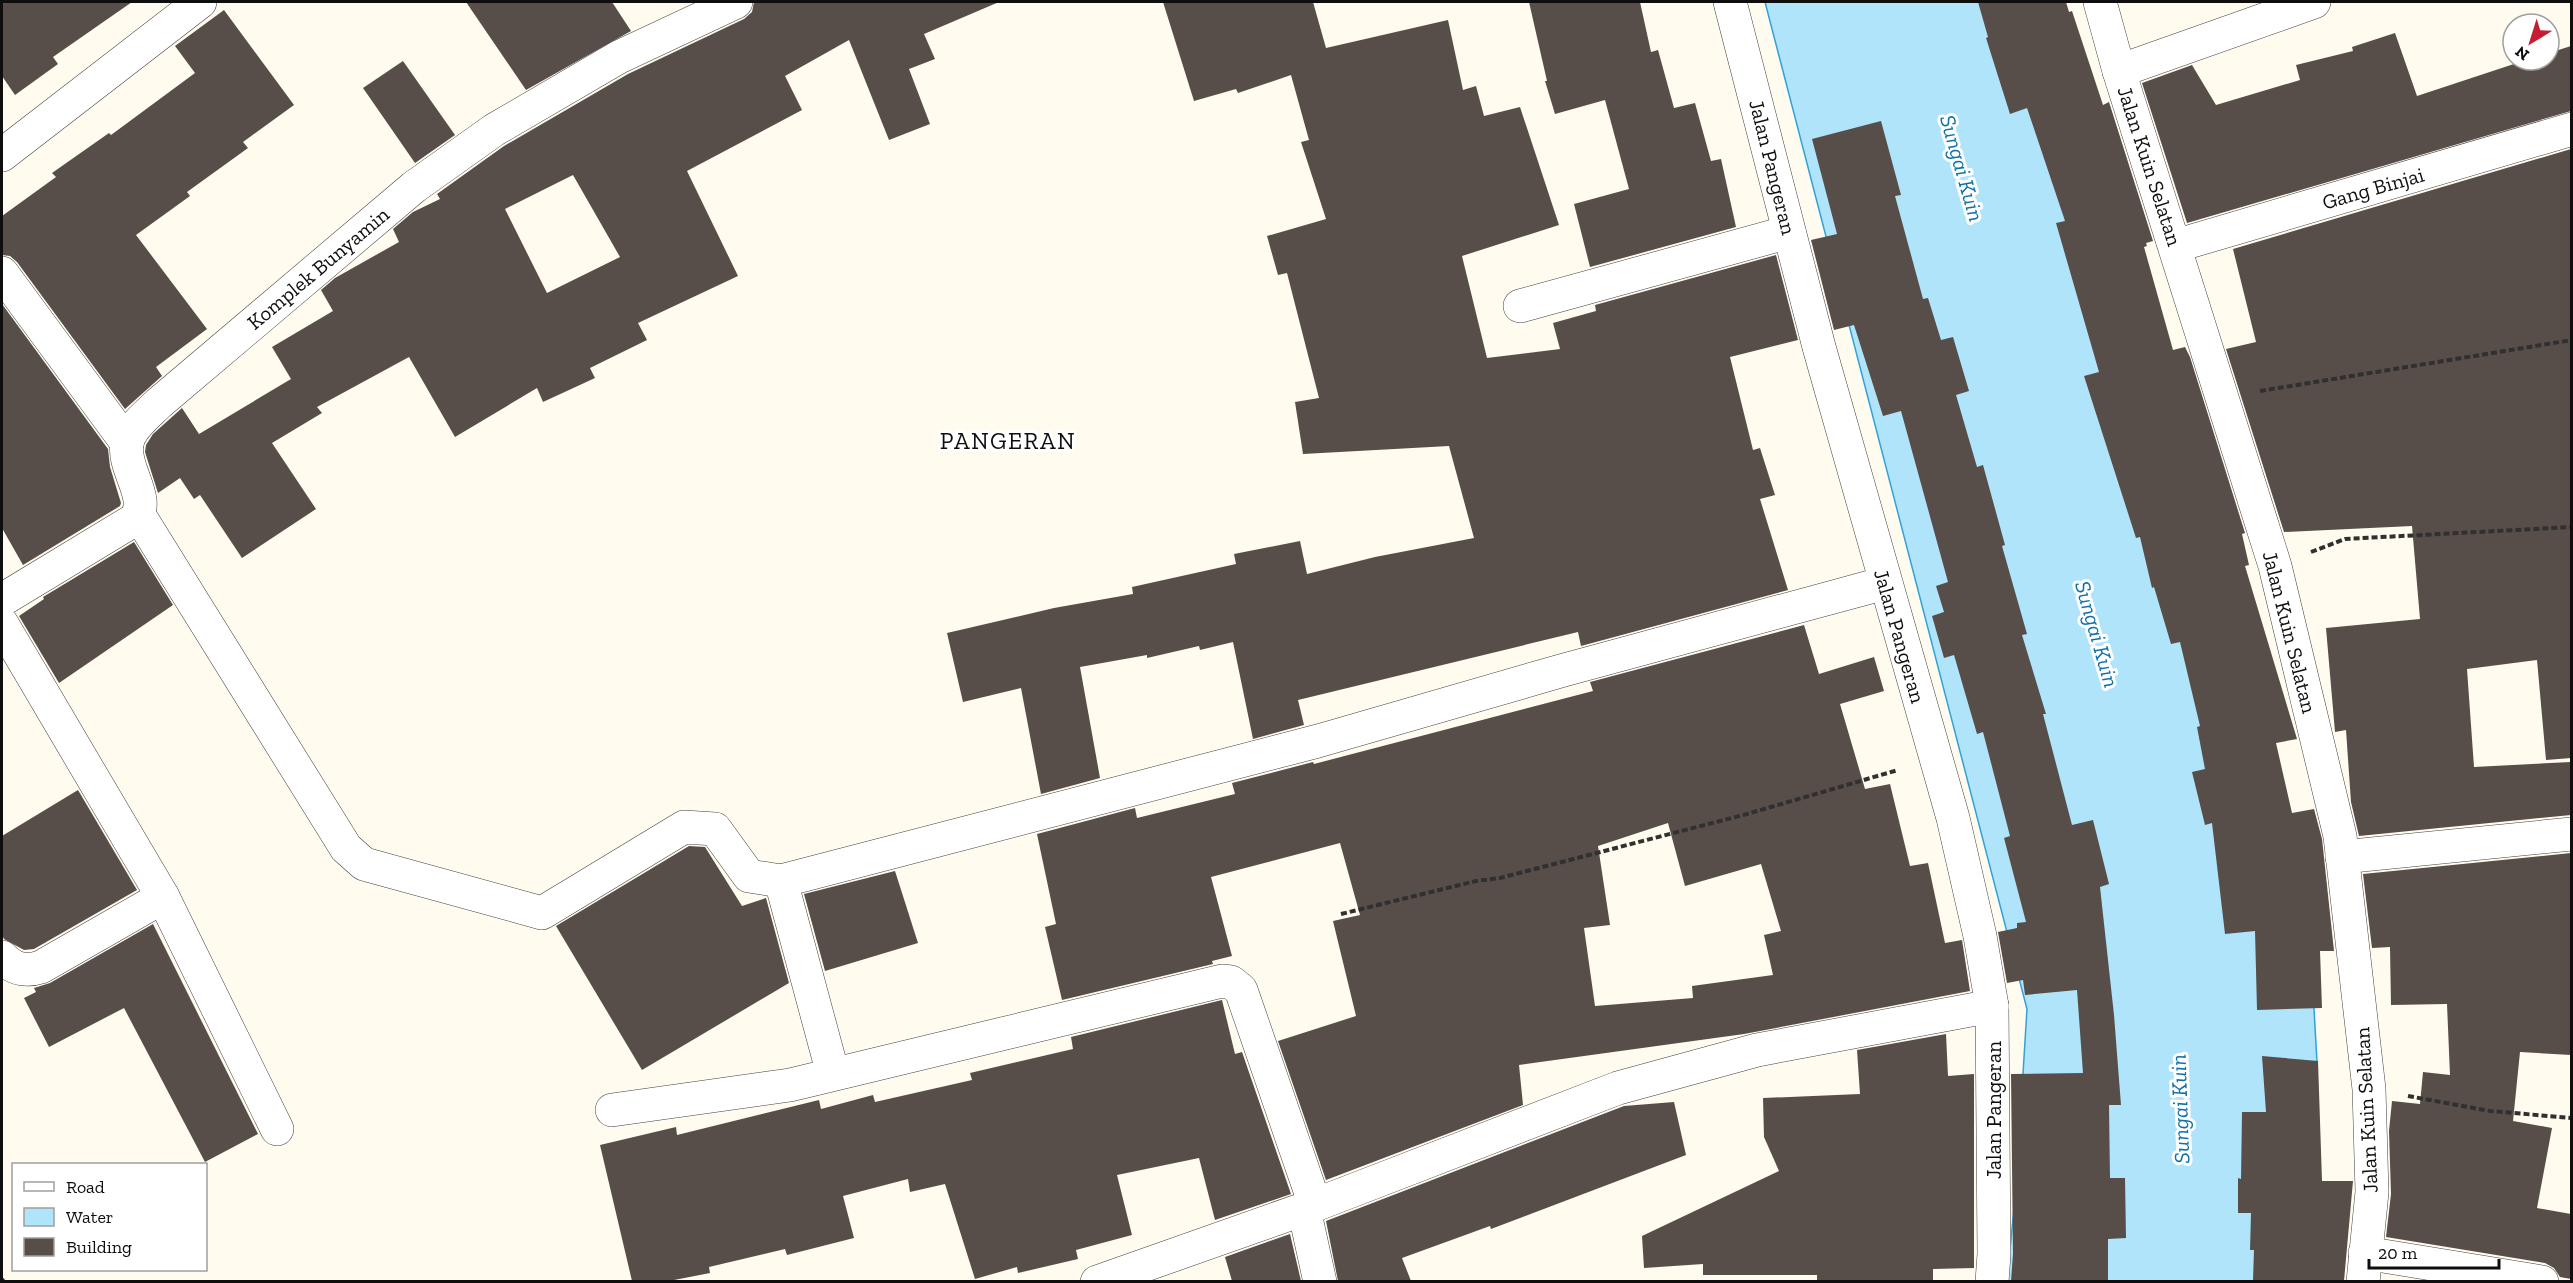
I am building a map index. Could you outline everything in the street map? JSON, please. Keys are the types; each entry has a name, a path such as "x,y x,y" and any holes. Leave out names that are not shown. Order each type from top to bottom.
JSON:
{"street":[{"path":"2,155 200,2"},
{"name":"Komplek Bunyamin","path":"127,442 133,429 159,403 423,181 494,130 620,57 736,2"},
{"name":"Jalan Pangeran","path":"1730,2 1819,347 1936,759 1975,914 1992,1006 1994,1254 1992,1281"},
{"name":"Jalan Kuin Selatan","path":"2100,2 2275,566 2340,836 2369,1089 2372,1192 2364,1267"},
{"path":"2120,71 2314,2"},
{"name":"Gang Binjai","path":"2175,246 2571,129"},
{"path":"1520,306 1789,232"},
{"path":"2,273 127,442 127,464 142,503 139,515 2,600"},
{"path":"139,515 346,848 364,864 542,914 684,827 715,828 749,876 781,881 1318,741 1564,670 1885,583"},
{"path":"2,624 163,897 277,1129"},
{"path":"2342,857 2571,834"},
{"path":"781,881 833,1074"},
{"path":"2,957 8,964 22,970 41,967 163,897"},
{"path":"612,1110 790,1084 1222,981 1232,982 1241,990 1310,1207 1320,1281"},
{"path":"1097,1281 1310,1207 1618,1088 1757,1050 1992,1006"},
{"path":"2364,1267 2542,1281"}],"path":[{"path":"2223,397 2571,340"},
{"path":"2275,566 2345,539 2571,527"},
{"path":"1341,914 1476,881 1500,878 1736,817 1936,759"},
{"path":"2369,1089 2490,1111 2571,1118"}],"water":[{"name":"Sungai Kuin","path":"1765,2 2052,2 2307,885 2317,1062 2315,1281 2007,1281 2016,1187 2027,1009"}],"building":[{"path":"2,2 132,2 53,57 58,64 15,95 2,76"},
{"path":"466,2 612,2 631,31 526,90"},
{"path":"754,2 999,2 924,34 935,59 909,69 930,124 889,140 849,40 785,76 802,110 687,171 738,276 638,323 647,340 590,368 595,378 543,402 537,388 455,437 409,357 317,407 322,413 272,443 316,509 242,558 200,495 194,499 180,478 158,493 145,452 146,445 153,434 182,408 199,434 291,379 272,347 333,311 321,290 335,278 399,242 393,229 413,212 440,199 437,194 504,146 628,74 744,19 752,12","holes":["573,175 620,257 547,293 505,209"]},
{"path":"1163,2 1313,2 1326,48 1448,20 1463,90 1476,86 1484,116 1520,107 1559,225 1462,256 1487,358 1560,349 1553,323 1596,311 1595,305 1776,255 1798,340 1730,357 1753,450 1760,448 1775,495 1760,499 1788,590 1581,646 1578,632 1298,700 1304,725 1253,739 1233,642 1200,650 1199,646 1147,658 1147,655 1080,667 1100,778 1041,794 1021,688 963,702 947,633 1054,608 1133,594 1132,587 1236,564 1234,554 1300,541 1307,574 1375,557 1474,538 1449,446 1303,454 1295,402 1319,398 1287,273 1278,275 1267,236 1326,219 1301,142 1309,140 1291,75 1238,93 1236,89 1194,101"},
{"path":"1529,2 1640,2 1651,52 1658,50 1674,108 1695,103 1711,161 1721,159 1736,227 1590,267 1574,204 1629,189 1605,100 1555,114 1545,81 1547,81"},
{"path":"1978,2 2066,2 2069,12 2072,11 2103,105 2109,102 2153,241 2146,243 2147,246 2144,247 2173,350 2185,347 2190,357 2245,533 2242,534 2249,565 2245,566 2297,739 2276,743 2292,813 2314,809 2322,839 2334,951 2320,951 2322,1008 2257,1010 2255,931 2225,934 2212,823 2205,825 2192,772 2205,769 2197,727 2200,726 2180,642 2171,644 2154,587 2152,588 2140,537 2136,538 2084,376 2099,372 2056,223 2065,221 2027,108 2010,114 1986,38 1988,37"},
{"path":"224,10 294,105 243,142 248,148 187,192 190,196 136,235 207,329 156,367 162,376 125,409 17,262 10,256 2,255 2,216 56,177 52,173 109,133 111,135 195,73 175,46"},
{"path":"2395,33 2417,96 2501,68 2501,72 2561,72 2561,49 2571,46 2571,111 2187,223 2142,83 2192,65 2216,105 2300,80 2296,65 2353,51 2352,47"},
{"path":"403,61 455,135 415,163 363,88"},
{"path":"1881,121 1901,195 1895,196 1923,299 1928,298 1941,340 1953,337 1969,391 1956,395 1977,467 1983,465 2005,545 2002,546 2027,634 2022,635 2046,714 2043,714 2072,825 2093,820 2109,884 2100,887 2121,1105 2109,1105 2110,1178 2125,1178 2126,1238 2108,1239 2108,1281 2011,1281 2013,1254 2011,1074 2083,1073 2077,990 2025,995 2023,980 2007,983 1998,932 2017,928 2017,923 2026,922 2004,838 2010,836 1983,732 1977,734 1954,655 1944,658 1932,616 1944,612 1936,586 1948,582 1901,411 1883,416 1854,325 1834,330 1811,240 1837,234 1812,139"},
{"path":"2571,149 2571,758 2546,760 2537,660 2467,669 2474,767 2571,762 2571,815 2359,836 2351,802 2346,730 2335,732 2326,628 2420,619 2412,526 2284,532 2226,349 2256,342 2233,249"},
{"path":"2,304 108,449 110,467 121,503 120,506 23,565 2,528"},
{"path":"134,542 173,605 59,683 19,616 44,599 43,597"},
{"path":"1804,625 1819,674 1874,657 1884,691 1840,704 1865,789 1890,784 1910,866 1928,863 1945,943 1962,940 1970,991 1744,1034 1519,1065 1523,1105 1326,1180 1278,1041 1356,1016 1333,921 1360,915 1340,843 1211,877 1232,956 1212,961 1213,964 1062,1000 1045,927 1056,924 1037,834 1135,808 1137,818 1235,794 1232,783 1313,762 1314,764 1593,691 1590,682","holes":["1668,823 1685,886 1761,864 1781,931 1764,935 1773,975 1692,986 1693,998 1595,1006 1584,928 1610,925 1598,846"]},
{"path":"78,790 137,890 34,949 24,950 4,939 2,935 2,836"},
{"path":"689,846 705,847 742,906 766,898 789,983 642,1070 556,926"},
{"path":"2571,853 2571,1055 2520,1052 2513,1121 2552,1128 2537,1208 2571,1214 2571,1279 2560,1277 2554,1268 2545,1263 2386,1237 2391,1194 2389,1131 2392,1101 2420,1104 2423,1072 2450,1075 2447,1004 2391,1005 2390,947 2372,948 2363,874"},
{"path":"895,871 918,943 825,971 804,894"},
{"path":"153,924 258,1134 205,1162 124,1008 49,1047 24,998 36,992 34,988 50,983"},
{"path":"1222,1000 1235,1054 1242,1052 1291,1194 1215,1220 1199,1158 1117,1175 1132,1235 1076,1250 1078,1259 1018,1273 1017,1267 975,1279 945,1184 910,1192 908,1179 843,1196 854,1238 787,1255 785,1249 709,1267 710,1273 669,1281 632,1281 600,1145 676,1127 677,1135 819,1100 821,1109 873,1095 875,1102 972,1080 970,1073 1073,1049 1071,1037"},
{"path":"1946,1034 1948,1076 1974,1074 1974,1268 1933,1269 1933,1281 1817,1281 1817,1275 1703,1275 1703,1264 1644,1268 1642,1236 1779,1171 1764,1137 1763,1098 1860,1094 1857,1050"},
{"path":"2262,1056 2318,1061 2322,1181 2353,1181 2344,1281 2253,1281 2254,1250 2250,1250 2251,1213 2238,1213 2238,1178 2241,1179 2242,1112 2266,1112"},
{"path":"1674,1102 1686,1155 1491,1229 1490,1226 1402,1258 1411,1281 1338,1281 1326,1221 1624,1106"},
{"path":"1290,1234 1301,1281 1232,1281 1225,1257"}],"district":[{"name":"PANGERAN","path":"1008,440"}]}
